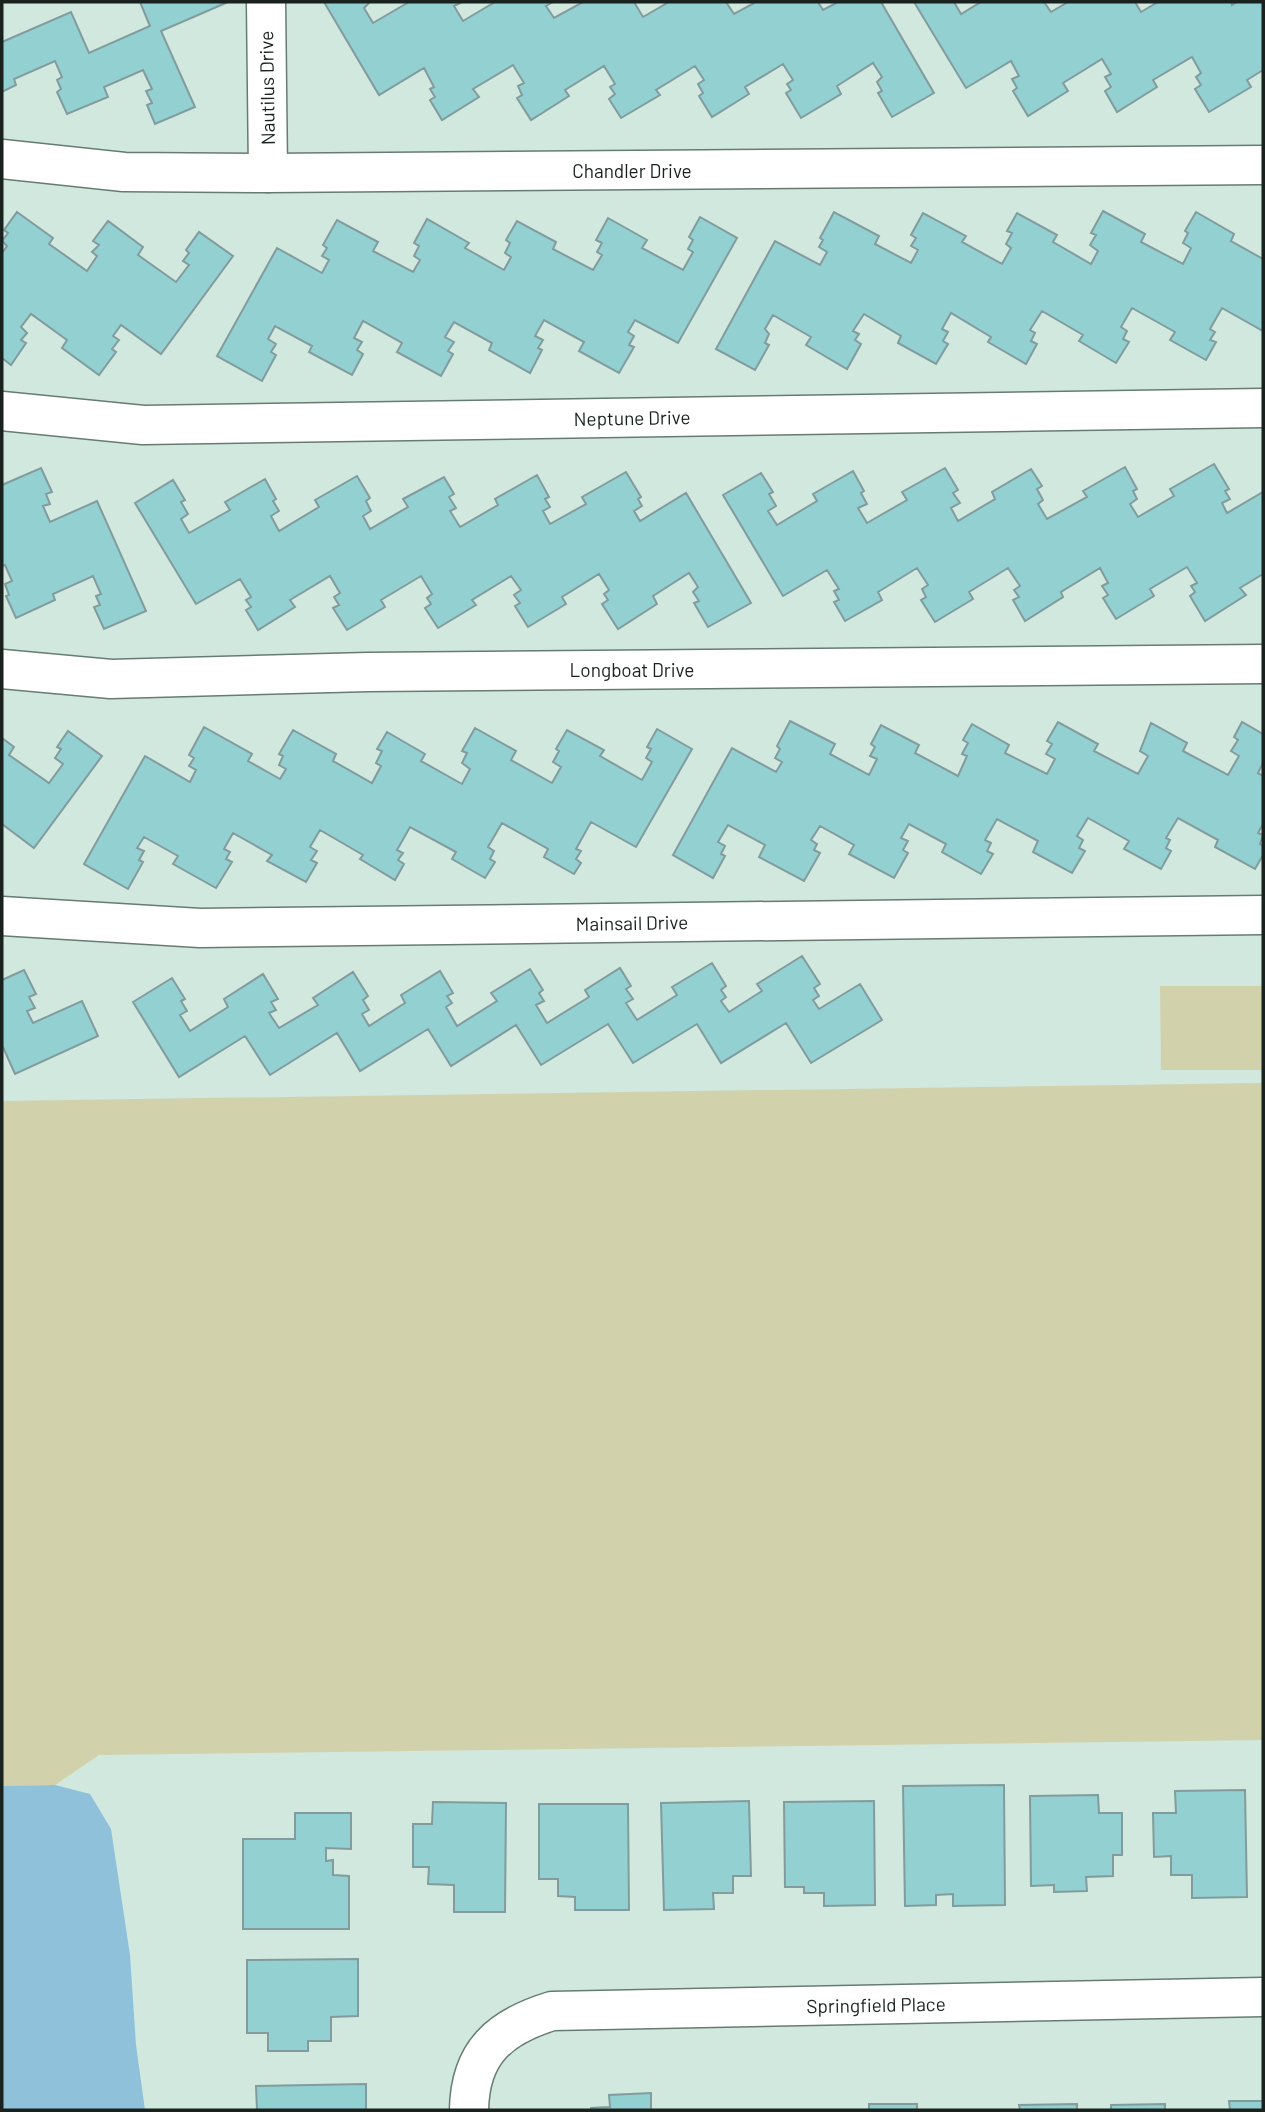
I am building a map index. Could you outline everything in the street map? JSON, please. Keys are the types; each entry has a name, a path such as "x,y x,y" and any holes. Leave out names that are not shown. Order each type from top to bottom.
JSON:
{"street":[{"name":"Nautilus Drive","path":"266,2 268,173"},
{"name":"Chandler Drive","path":"2,159 124,172 268,173 1263,164"},
{"name":"Neptune Drive","path":"2,411 143,425 1263,408"},
{"name":"Longboat Drive","path":"2,669 111,679 382,672 1263,664"},
{"name":"Mainsail Drive","path":"2,916 200,928 1263,915"},
{"name":"Springfield Place","path":"469,2110 469,2091 480,2060 496,2039 522,2021 552,2011 1263,1997"}],"green space":[{"path":"1160,986 1263,986 1263,1070 1161,1070"},
{"path":"1263,1083 1263,1740 99,1755 55,1785 2,1786 2,1101"}],"water":[{"path":"55,1785 90,1794 111,1829 130,1955 136,2045 145,2110 2,2110 2,1786"}],"building":[{"path":"140,2 228,2 161,31 195,107 155,124 147,105 152,103 146,91 152,89 143,70 104,87 108,97 67,114 57,92 61,89 57,80 62,77 55,61 14,79 16,85 2,92 2,42 71,12 89,53 150,26"},
{"path":"324,2 370,2 364,8 373,23 409,2 462,2 454,6 463,21 495,2 553,2 546,6 554,18 583,2 634,2 643,17 669,2 726,2 734,14 756,2 818,2 823,10 838,2 881,2 934,93 892,117 878,93 882,91 877,82 882,77 873,63 837,86 841,94 801,118 786,93 791,90 787,84 793,80 783,64 745,87 749,94 712,117 699,96 703,93 698,84 704,80 695,66 656,90 660,95 621,118 609,99 615,94 610,87 615,84 604,66 565,90 569,96 531,120 517,98 522,95 518,86 524,83 513,65 473,89 479,97 442,120 430,100 435,97 430,89 434,87 424,68 379,95"},
{"path":"914,2 954,2 961,14 981,2 1044,2 1051,12 1068,2 1135,2 1141,12 1158,2 1231,2 1232,5 1237,2 1263,2 1263,70 1247,80 1251,87 1209,112 1195,89 1201,85 1196,77 1201,73 1192,57 1153,80 1157,87 1117,112 1105,91 1111,87 1105,77 1111,74 1102,59 1063,83 1068,91 1028,116 1013,91 1017,88 1012,79 1019,76 1011,61 966,88"},
{"path":"1103,211 1145,234 1141,242 1183,264 1191,248 1183,243 1188,233 1185,231 1196,212 1234,234 1231,241 1263,259 1263,331 1222,308 1210,329 1215,332 1210,340 1216,342 1206,360 1170,340 1175,332 1132,308 1121,327 1127,331 1123,339 1129,342 1116,363 1079,341 1083,335 1042,311 1030,330 1035,333 1031,341 1037,344 1026,364 988,342 991,337 951,313 942,329 948,332 943,341 948,344 936,364 898,343 901,336 864,314 853,331 859,334 855,340 861,344 847,369 806,345 811,337 773,315 765,329 769,334 765,343 769,345 755,370 716,349 775,241 820,265 827,252 819,247 823,240 820,238 834,212 879,236 875,244 911,263 918,250 911,246 916,238 911,235 923,213 966,236 962,242 1002,264 1011,248 1006,244 1012,233 1007,231 1017,213 1057,235 1053,242 1091,264 1098,251 1090,245 1096,235 1091,233"},
{"path":"17,212 53,238 49,244 87,271 97,256 92,252 99,245 93,241 108,221 143,247 138,255 176,282 189,265 183,261 189,253 186,250 199,232 233,256 161,354 121,325 113,336 119,340 112,349 116,352 99,375 62,348 67,340 31,314 21,327 27,333 21,340 26,343 11,365 2,358 2,253 7,246 2,241 8,233 4,230"},
{"path":"700,217 737,238 678,343 635,320 628,332 634,336 629,345 634,347 619,373 579,351 584,342 544,320 535,336 543,340 538,348 542,350 530,373 489,350 492,343 454,322 445,337 454,342 448,351 453,354 441,376 397,352 402,343 363,321 354,338 362,342 357,350 363,354 352,375 309,352 312,346 275,326 268,339 276,344 271,352 276,355 262,381 217,356 277,248 322,273 329,260 322,256 327,248 323,245 337,220 378,242 373,251 413,272 420,260 414,256 419,246 414,243 427,219 469,243 465,248 504,270 511,257 505,253 510,243 506,240 517,221 556,242 553,249 593,270 602,255 597,252 602,243 596,240 608,218 647,240 642,248 683,270 693,252 688,249 693,240 689,237"},
{"path":"1214,464 1229,489 1225,491 1230,499 1222,503 1227,513 1263,492 1263,574 1240,588 1246,595 1205,621 1190,596 1195,592 1191,586 1197,583 1187,567 1150,589 1154,596 1116,619 1103,598 1108,595 1102,586 1108,583 1100,568 1061,592 1063,597 1025,621 1013,600 1019,597 1014,590 1020,586 1008,568 969,592 973,599 935,622 921,600 926,597 922,589 928,585 917,568 878,592 882,600 845,621 834,602 839,600 834,591 839,589 827,570 783,596 723,495 761,473 773,492 769,494 776,506 768,511 777,525 817,501 813,494 853,471 864,491 861,493 867,504 858,508 867,523 907,500 902,492 945,468 958,490 953,493 960,503 951,508 958,521 995,499 992,492 1031,469 1042,486 1037,489 1043,500 1038,504 1047,519 1087,497 1083,491 1125,467 1137,489 1133,491 1137,499 1130,504 1138,517 1174,496 1170,489"},
{"path":"41,468 52,492 46,494 50,504 43,506 50,522 97,501 146,611 104,629 94,607 100,605 96,596 101,594 93,576 53,594 55,600 16,618 6,596 9,595 5,584 12,581 5,565 2,566 2,485"},
{"path":"626,472 641,497 638,499 642,506 634,511 640,521 686,493 751,603 708,627 694,603 699,601 693,592 698,587 689,573 653,596 657,604 618,629 602,604 608,600 604,594 609,590 599,574 562,597 566,604 528,627 515,606 520,603 514,595 521,590 511,576 472,600 476,605 438,628 425,608 431,604 427,598 432,594 421,576 381,600 385,607 347,630 333,608 339,605 334,597 340,593 330,576 290,600 295,607 258,630 246,610 251,607 246,600 251,597 240,579 196,604 135,503 173,480 185,500 181,502 188,514 181,519 189,533 230,510 225,502 265,479 276,499 273,501 279,511 271,516 279,531 319,507 315,500 357,476 370,498 366,501 371,511 363,516 370,529 408,507 403,499 444,477 454,494 449,497 456,508 450,511 460,527 498,505 495,499 537,475 549,497 545,499 550,507 543,511 550,524 586,504 582,497"},
{"path":"790,721 835,744 830,754 869,775 877,759 870,756 875,747 871,744 881,725 919,745 915,753 958,776 967,756 962,754 968,743 963,740 972,724 1009,745 1005,753 1047,774 1055,759 1046,754 1052,744 1047,741 1058,722 1098,744 1094,751 1138,774 1148,756 1140,751 1151,723 1187,743 1183,751 1228,775 1239,756 1231,751 1238,740 1234,737 1242,722 1263,734 1263,763 1258,773 1263,776 1263,824 1258,833 1263,835 1260,844 1263,846 1263,855 1255,869 1215,847 1218,840 1178,818 1166,838 1170,840 1166,848 1171,851 1161,869 1124,849 1129,841 1088,818 1077,836 1083,840 1079,848 1085,851 1072,873 1033,852 1038,841 997,819 985,840 991,843 987,851 993,854 981,874 942,852 946,844 909,824 901,838 908,841 903,850 908,853 894,878 849,854 854,845 820,826 811,840 817,844 814,850 820,853 804,881 759,857 765,845 728,825 718,842 725,846 721,854 725,856 713,878 673,855 732,748 776,772 782,762 775,758 780,749 777,746"},
{"path":"204,727 252,754 248,761 280,779 286,769 279,765 283,756 279,754 293,730 336,754 333,761 372,783 381,766 376,763 382,751 377,749 387,732 425,754 421,761 462,784 470,769 462,763 467,753 462,751 475,728 516,751 511,760 552,783 561,767 553,762 559,751 556,749 567,730 604,750 600,756 642,780 652,762 646,758 651,749 647,747 657,729 692,749 636,847 591,822 576,849 581,851 576,859 581,863 574,874 544,857 548,849 502,823 488,847 494,851 490,859 495,862 485,878 452,859 456,852 410,827 397,850 403,853 398,860 404,864 395,880 360,859 363,855 320,830 310,847 317,851 311,860 317,863 306,882 267,861 272,855 233,833 224,849 230,852 226,859 232,862 216,888 173,864 178,856 144,837 137,848 144,851 139,860 143,862 128,889 84,864 145,756 190,782 196,770 189,766 194,758 189,755"},
{"path":"68,731 102,756 34,848 2,824 2,738 14,747 9,755 49,783 63,764 55,758 61,749 57,747"},
{"path":"802,956 820,984 814,988 819,996 813,1000 819,1009 860,984 882,1020 811,1063 786,1023 721,1063 697,1024 633,1063 608,1024 541,1065 516,1025 451,1066 428,1029 360,1071 337,1033 270,1075 245,1036 179,1077 133,1002 172,978 185,999 181,1001 187,1011 180,1015 190,1031 228,1007 224,999 263,974 278,999 271,1002 276,1010 269,1013 279,1028 318,1005 313,998 353,972 368,996 363,1000 369,1010 362,1014 369,1026 405,1003 401,995 440,971 453,993 447,996 452,1003 446,1007 457,1026 497,1001 491,993 530,969 543,990 539,993 544,1001 536,1005 547,1023 589,997 585,990 620,968 631,986 626,989 633,999 626,1003 637,1020 677,995 672,987 712,963 726,986 721,990 726,997 721,1001 729,1012 762,991 757,984"},
{"path":"24,970 36,994 29,997 35,1008 27,1011 33,1023 82,1001 98,1036 15,1074 2,1045 2,980"},
{"path":"1004,1785 1005,1905 953,1906 953,1894 936,1895 936,1905 905,1906 903,1786"},
{"path":"1245,1790 1247,1897 1192,1898 1192,1875 1171,1875 1171,1856 1154,1857 1153,1813 1176,1813 1175,1791"},
{"path":"1098,1795 1099,1813 1122,1813 1122,1855 1113,1855 1113,1876 1086,1877 1087,1891 1054,1892 1054,1885 1031,1886 1030,1796"},
{"path":"749,1801 751,1876 733,1876 733,1893 713,1893 714,1909 664,1910 661,1803"},
{"path":"874,1801 875,1905 824,1906 824,1893 804,1893 804,1887 785,1887 784,1802"},
{"path":"433,1802 506,1803 505,1912 454,1912 454,1885 428,1884 429,1867 413,1867 413,1824 432,1824"},
{"path":"539,1804 628,1804 629,1910 575,1910 575,1897 558,1896 558,1879 539,1879"},
{"path":"295,1813 351,1813 351,1849 326,1848 326,1861 333,1860 333,1875 349,1876 349,1929 243,1929 243,1839 295,1839"},
{"path":"358,1959 358,2016 331,2017 331,2041 308,2041 308,2051 268,2051 268,2033 247,2033 247,1960"},
{"path":"366,2084 366,2110 257,2110 256,2086"},
{"path":"651,2093 651,2110 591,2110 610,2107 609,2095"},
{"path":"1229,2101 1263,2101 1263,2110 1230,2110"},
{"path":"869,2104 917,2104 917,2110 869,2110"},
{"path":"1077,2104 1077,2110 1020,2110 1019,2105"},
{"path":"1165,2104 1165,2110 1111,2110 1111,2105"}]}
